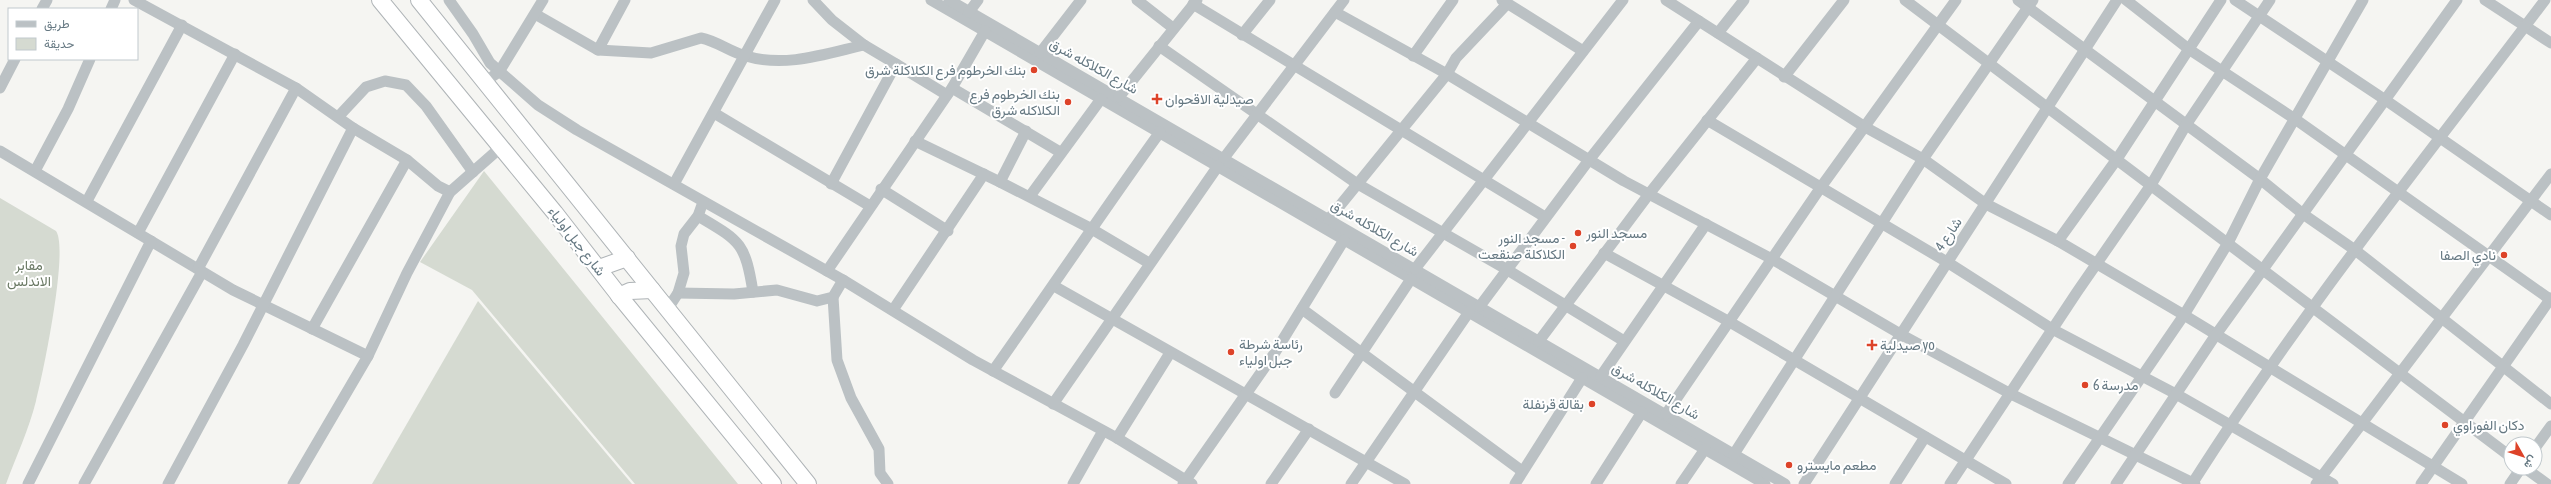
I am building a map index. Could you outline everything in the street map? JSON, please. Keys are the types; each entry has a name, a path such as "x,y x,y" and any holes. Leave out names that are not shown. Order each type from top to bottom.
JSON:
{"highway":[{"name":"شارع جبل اولياء","path":"380,0 773,484"},
{"name":"شارع جبل اولياء","path":"419,0 808,484"},
{"path":"599,268 626,258"},
{"path":"619,296 636,290 652,290"}],"street":[{"path":"134,0 296,88 353,128 407,160 438,186 450,192"},
{"path":"449,0 473,34 483,54 499,72 538,105 570,126 843,280 993,371 1117,438 1187,483 1302,309 1344,240"},
{"path":"486,83 499,72 543,0"},
{"path":"598,50 625,0"},
{"path":"813,0 832,20 864,45 896,64 1026,131 1060,152"},
{"name":"شارع الكلاكله شرق","path":"931,0 1160,132 1221,162 1329,219 1469,312 1762,483"},
{"name":"شارع الكلاكله شرق","path":"949,0 1119,97 1344,240 1480,306 1785,484"},
{"path":"969,12 978,0"},
{"path":"1040,53 1081,0"},
{"path":"1137,0 1173,28"},
{"path":"1242,35 1270,0"},
{"path":"1053,404 1149,263 1221,162 1344,0"},
{"path":"1413,56 1453,0"},
{"path":"1335,393 1413,274 1622,0"},
{"path":"1666,0 1784,77 1865,127 1923,159 1986,204 2058,241 2096,263 2462,484"},
{"path":"1718,33 1744,0"},
{"path":"1784,77 1844,0"},
{"path":"1905,0 2049,107 2400,375 2503,451"},
{"path":"1666,414 1728,321 1821,187 1956,0"},
{"path":"2018,0 2031,4 2153,101 2260,180 2302,214 2354,250 2551,404"},
{"path":"2126,0 2190,50 2295,118 2344,155 2399,192 2487,256 2551,299 2432,466 2421,484"},
{"path":"2058,241 2117,159 2153,101 2190,50 2220,0"},
{"path":"2235,0 2384,99 2551,215"},
{"path":"1950,484 2011,394 2096,263 2151,185 2186,125 2270,0"},
{"path":"2068,484 2143,378 2228,243 2260,180 2362,0"},
{"path":"2116,484 2216,336 2384,99 2457,0"},
{"path":"2485,0 2551,43"},
{"path":"1335,12 1447,74 1527,124 1589,160 1649,194 1772,259 1902,335 2011,394 2193,484 2230,425 2269,368 2354,250 2545,0"},
{"path":"674,184 745,56 773,1"},
{"path":"1119,97 1195,2 1242,35 1545,217"},
{"path":"1329,219 1399,130 1447,74 1456,58 1505,2 1583,50"},
{"name":"شارع 4","path":"1804,484 1861,399 1947,262 2049,107 2086,48 2112,2"},
{"path":"1734,454 1923,159 1989,62 2031,4"},
{"path":"535,14 598,50 651,53 701,38 745,56 783,62 864,45"},
{"path":"1480,306 1545,217 1699,21"},
{"path":"87,202 182,25"},
{"path":"827,271 881,189 949,92 985,31"},
{"path":"1159,46 1256,116 1356,183 1506,269 1624,341"},
{"path":"138,233 235,54"},
{"path":"1539,341 1649,194 1756,58"},
{"path":"0,88 15,60"},
{"path":"35,171 68,109 90,60"},
{"path":"831,184 896,64"},
{"path":"338,117 366,87 385,81 406,85 419,98 473,172"},
{"path":"84,484 200,271 296,88"},
{"path":"1030,196 1060,152 1101,99"},
{"path":"714,113 870,206"},
{"path":"1707,120 1947,262 2052,329 2176,394 2230,425 2318,481 2333,484"},
{"path":"168,484 263,306 353,128"},
{"path":"1000,182 1026,131"},
{"path":"993,371 1054,286 1090,228 1160,132"},
{"path":"915,141 1030,196 1090,228 1149,263"},
{"path":"293,484 368,356 407,273 450,192 500,148"},
{"path":"0,152 35,171 200,271 263,306 368,356"},
{"path":"312,329 407,160"},
{"path":"893,310 948,231 984,174"},
{"path":"2318,481 2442,320 2487,256 2551,174"},
{"path":"881,189 948,231"},
{"path":"667,310 678,293 684,273 681,246 684,234 698,216 703,202"},
{"path":"698,216 729,236 744,250 753,292"},
{"path":"1601,376 1706,224"},
{"path":"28,484 151,242"},
{"path":"1604,253 1728,321 2006,484"},
{"path":"843,280 833,298 837,360 851,398 879,449 880,473 888,484"},
{"path":"1054,286 1112,318 1170,353 1309,429 1405,484"},
{"path":"678,293 753,292 777,290 817,300 833,298"},
{"path":"1302,309 1522,472"},
{"path":"1351,484 1415,393 1469,312"},
{"path":"1117,438 1170,353"},
{"path":"1515,484 1582,378"},
{"path":"1596,484 1642,412"},
{"path":"2543,437 2551,426"},
{"path":"1271,484 1309,429"},
{"path":"1073,484 1104,431"},
{"path":"1895,484 1925,437"},
{"path":"1681,484 1705,449"},
{"path":"2536,476 2547,484"}],"green space":[{"path":"484,171 738,484 635,484 472,290 420,262"},
{"name":"مقابر الاندلس","path":"0,198 56,231 59,242 59,262 54,313 39,387 30,422 6,484 0,484"},
{"path":"478,301 632,484 372,484"}],"place":[{"name":"بنك الخرطوم فرع الكلاكلة شرق","path":"1034,70"},
{"name":"صيدلية الاقحوان","path":"1157,99"},
{"name":"بنك الخرطوم فرع الكلاكله شرق","path":"1068,102"},
{"name":"مسجد النور","path":"1578,233"},
{"name":"مسجد النور - الكلاكلة صنقعت","path":"1573,246"},
{"name":"نادي الصفا","path":"2504,255"},
{"name":"صيدلية yo","path":"1872,345"},
{"name":"رئاسة شرطة جبل اولياء","path":"1231,352"},
{"name":"مدرسة 6","path":"2085,385"},
{"name":"بقالة قرنفلة","path":"1592,404"},
{"name":"دكان الفوراوي","path":"2445,425"},
{"name":"مطعم مايسترو","path":"1789,465"}]}
